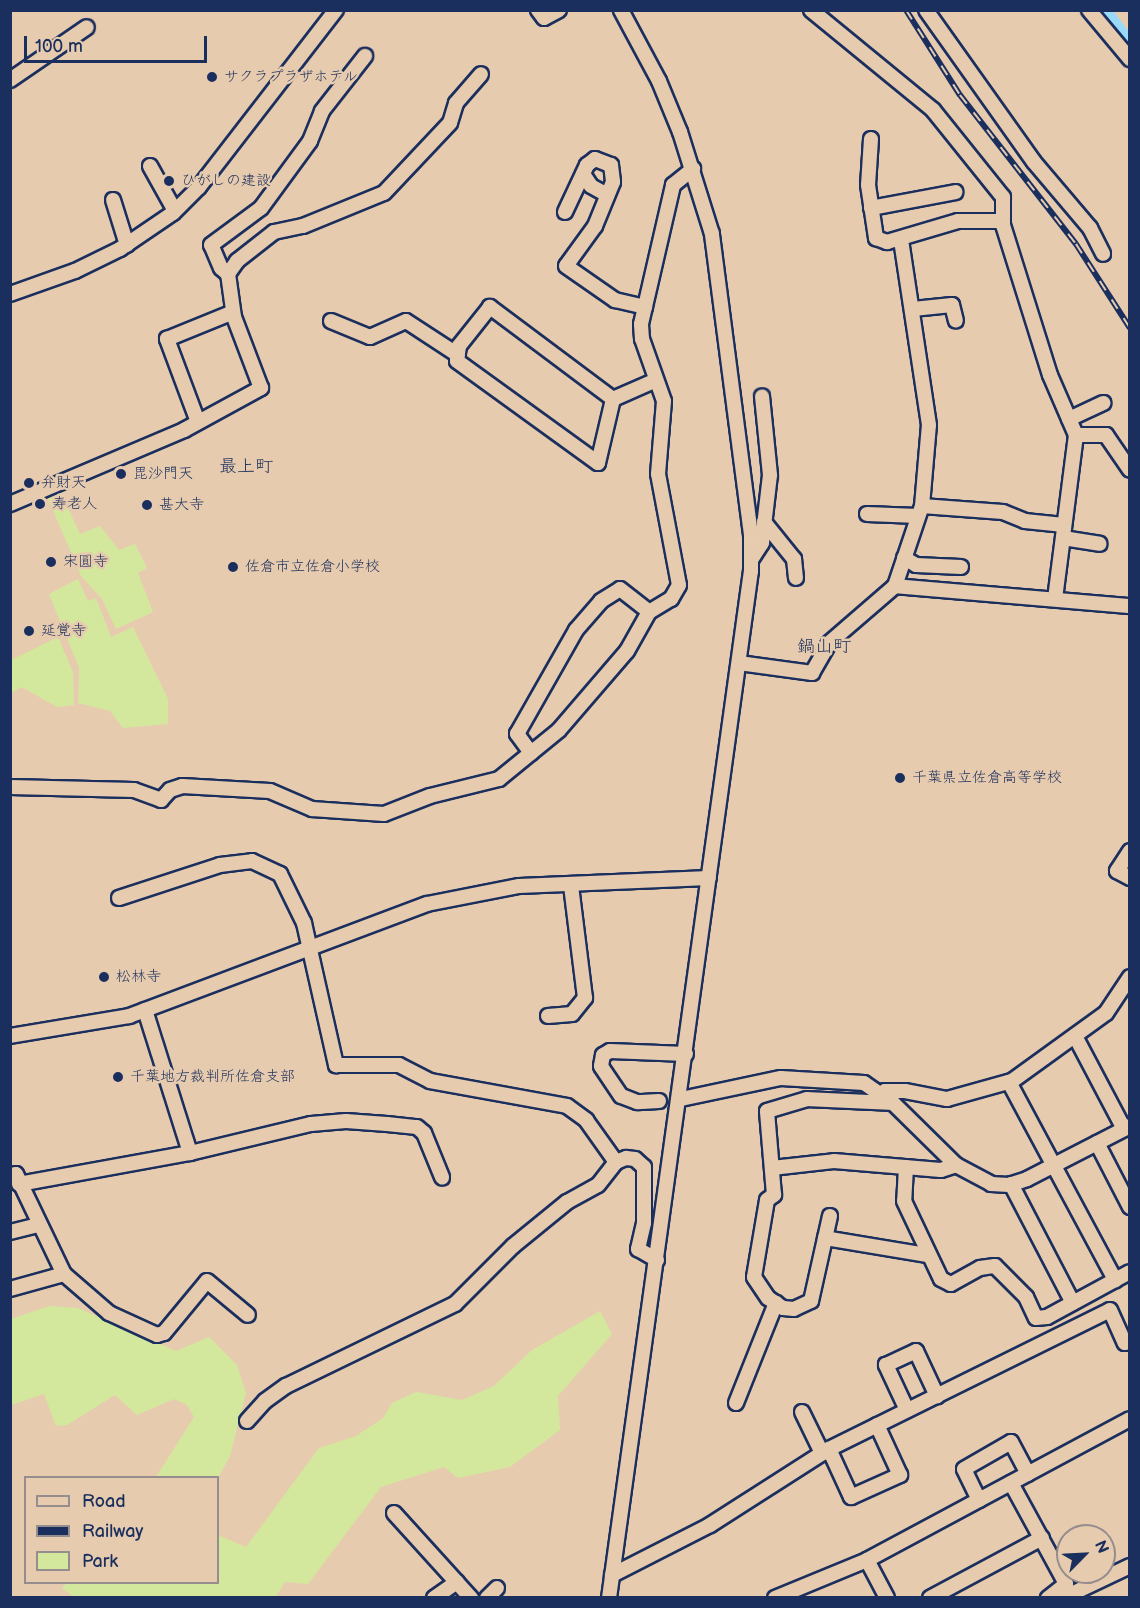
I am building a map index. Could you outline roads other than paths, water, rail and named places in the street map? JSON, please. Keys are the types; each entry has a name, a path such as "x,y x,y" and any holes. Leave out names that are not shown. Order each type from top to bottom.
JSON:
{"street":[{"path":"10,294 75,271 127,245 175,211 200,187 336,10"},
{"path":"538,10 544,18 559,10"},
{"path":"609,1598 681,1099 751,560 751,535 712,234 693,169 659,81 621,10"},
{"path":"926,10 1034,162 1090,228 1104,254"},
{"path":"1089,10 1130,59"},
{"path":"820,13 933,110 998,187 1003,197 1003,221 1050,375 1076,435 1055,598"},
{"path":"10,80 87,27"},
{"path":"10,504 198,422 261,388 233,312 228,274 211,245 261,208 310,141 322,111 365,56"},
{"path":"228,274 237,261 274,232 303,225 384,193 450,123 456,103 481,74"},
{"path":"871,139 871,208 876,238 887,242 901,239 946,223 1003,221"},
{"path":"565,212 583,174 595,159 611,165 614,174 596,226 566,266 615,300 645,307"},
{"path":"150,166 175,211"},
{"path":"10,787 134,790 160,800 182,786 270,791 312,809 384,814 430,796 499,779 559,730 627,651 649,612 671,599 680,585 658,474 665,419 656,380 642,339 645,307 673,185 693,169"},
{"path":"583,174 591,186 607,195"},
{"path":"871,208 956,192"},
{"path":"114,200 127,245"},
{"path":"739,663 812,673 829,643 895,586 920,511 930,406 901,239"},
{"path":"913,309 952,305 956,321"},
{"path":"490,307 613,399 598,463 457,361 459,346 490,307"},
{"path":"198,422 167,339 233,312"},
{"path":"331,321 370,337 406,321 458,355"},
{"path":"613,399 656,380"},
{"path":"751,560 762,543 770,475 762,396"},
{"path":"1069,419 1103,403"},
{"path":"1076,435 1106,435 1130,470"},
{"path":"867,514 920,511 1003,513 1100,544"},
{"path":"764,522 794,559 796,578"},
{"path":"904,558 916,565 962,567"},
{"path":"895,586 1130,606"},
{"path":"531,753 517,734 576,630 601,601 620,589 649,612"},
{"path":"1130,851 1117,872 1130,878"},
{"path":"119,898 220,865 252,861 280,874 304,923 336,1065 399,1065 430,1081 567,1106 586,1120 616,1162"},
{"path":"10,1036 105,1021 145,1010 427,904 519,886 710,878"},
{"path":"548,1016 572,1014 585,998 571,885"},
{"path":"888,1099 885,1091 905,1091 947,1099 1009,1082 1106,1013 1130,977"},
{"path":"145,1010 190,1153"},
{"path":"681,1099 798,1077 864,1083 888,1099 956,1165 991,1184 1011,1184 1054,1166 1127,1128 1075,1036"},
{"path":"658,1101 637,1102 621,1096 601,1066 603,1055 610,1051 686,1054"},
{"path":"1009,1082 1115,1280"},
{"path":"830,1216 811,1301 794,1309 776,1303 758,1287 754,1277 767,1200 774,1195 767,1111 807,1099 888,1099"},
{"path":"248,1315 207,1281 164,1333 157,1335 109,1313 64,1274 14,1174 190,1153 311,1124 346,1121 417,1127 424,1133 442,1177"},
{"path":"1097,1143 1130,1207"},
{"path":"247,1421 265,1401 286,1386 455,1304 513,1246 567,1202 597,1185 616,1162 636,1159 644,1167 644,1223 638,1249 657,1260"},
{"path":"772,1168 834,1161 941,1170 956,1165"},
{"path":"906,1167 904,1201 927,1256 941,1279 951,1284 980,1268 995,1266 1026,1297 1036,1318 1047,1317 1130,1272"},
{"path":"1011,1184 1073,1303"},
{"path":"10,1232 38,1225"},
{"path":"825,1238 927,1256"},
{"path":"10,1289 64,1274"},
{"path":"736,1402 776,1303"},
{"path":"612,1575 710,1525 826,1451 1110,1310 1125,1343 1130,1341"},
{"path":"907,1410 886,1365 916,1351 937,1396"},
{"path":"802,1412 851,1497 900,1475 877,1425"},
{"path":"775,1598 867,1560 1128,1423"},
{"path":"980,1500 964,1469 1011,1442 1028,1474"},
{"path":"1011,1483 1066,1584 1048,1598"},
{"path":"394,1513 471,1598"},
{"path":"930,1598 1042,1538"},
{"path":"867,1560 887,1598"},
{"path":"1063,1598 1130,1566"},
{"path":"434,1598 457,1582"}],"waterway":[{"path":"1099,10 1125,45"}],"railway":[{"path":"906,10 960,95 1076,244 1130,328"}],"place":[{"name":"サクラプラザホテル","path":"212,77"},
{"name":"ひがしの建設","path":"169,181"},
{"name":"毘沙門天","path":"121,474"},
{"name":"弁財天","path":"29,483"},
{"name":"寿老人","path":"40,504"},
{"name":"甚大寺","path":"147,505"},
{"name":"宋圓寺","path":"51,562"},
{"name":"佐倉市立佐倉小学校","path":"233,567"},
{"name":"延覚寺","path":"29,631"},
{"name":"千葉県立佐倉高等学校","path":"900,778"},
{"name":"松林寺","path":"104,977"},
{"name":"千葉地方裁判所佐倉支部","path":"118,1077"}],"district":[{"name":"最上町","path":"246,467"},
{"name":"鍋山町","path":"824,647"}]}
